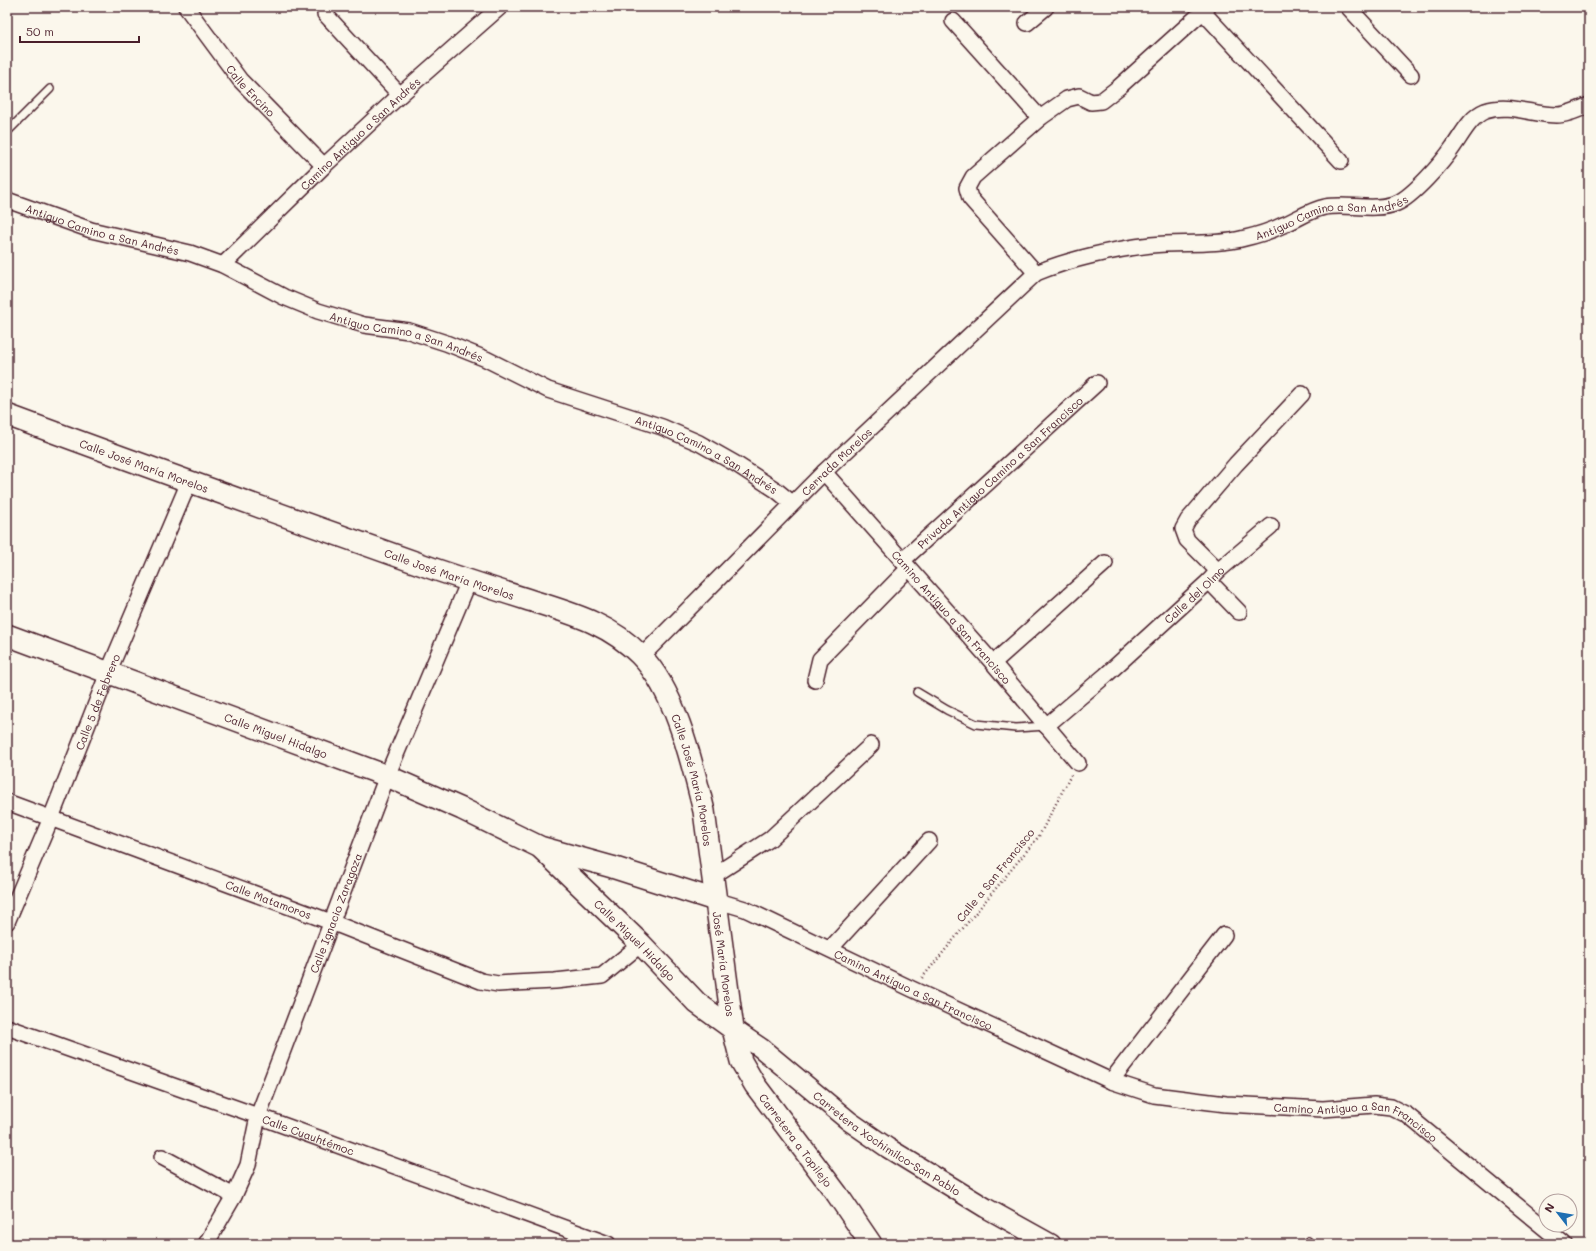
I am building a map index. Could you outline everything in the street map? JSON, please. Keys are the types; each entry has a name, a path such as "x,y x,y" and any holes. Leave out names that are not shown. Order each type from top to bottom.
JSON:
{"main road":[{"name":"Calle José María Morelos","path":"7,415 188,482 468,581 594,622 619,636 642,656 659,680 672,705 688,749 704,811 715,900"},
{"name":"Calle Miguel Hidalgo","path":"7,635 387,776 462,809 540,847 612,867 715,900"},
{"name":"Calle Miguel Hidalgo","path":"540,847 641,944 697,1003 733,1029"},
{"name":"José María Morelos","path":"715,900 733,1029"},
{"name":"Carretera a Topilejo","path":"733,1029 741,1061 755,1085 838,1194 871,1244"}],"street":[{"name":"Calle Encino","path":"186,7 240,80 324,166"},
{"name":"Camino Antiguo a San Andrés","path":"223,265 324,166 500,7"},
{"path":"1027,22 1046,7"},
{"path":"1348,7 1411,75"},
{"path":"1036,273 970,198 967,188 973,177 1040,118 1067,99 1079,96 1091,102 1101,101 1119,87 1205,9 1341,161"},
{"path":"325,14 400,96"},
{"path":"953,21 1040,118"},
{"name":"Antiguo Camino a San Andrés","path":"1036,273 1053,266 1099,254 1151,245 1197,244 1245,238 1281,226 1323,207 1385,206 1398,202 1411,194 1452,149 1469,124 1483,112 1498,108 1558,115 1589,105"},
{"name":"Antiguo Camino a San Andrés","path":"7,200 91,230 190,253 223,265 284,297 318,311 364,325 409,331 446,342 486,359 548,390 662,427 699,443 736,464 792,502"},
{"name":"Cerrada Morelos","path":"642,656 792,502 1036,273"},
{"name":"Privada Antiguo Camino a San Francisco","path":"815,680 820,659 905,565 1097,383"},
{"name":"Calle del Olmo","path":"1046,726 1106,675 1214,576 1187,540 1183,529 1188,520 1236,464 1302,394"},
{"name":"Camino Antiguo a San Francisco","path":"824,472 993,663 1078,763"},
{"name":"Calle 5 de Febrero","path":"7,922 51,818 108,673 188,482"},
{"path":"1239,612 1214,576 1271,526"},
{"path":"993,663 1105,563"},
{"name":"Calle Ignacio Zaragoza","path":"208,1243 234,1196 248,1165 258,1116 331,922 387,776 468,581"},
{"path":"712,876 770,839 872,746"},
{"name":"Calle Matamoros","path":"7,802 331,922 481,981 498,984 555,981 602,976 641,944"},
{"path":"830,949 929,841"},
{"name":"Camino Antiguo a San Francisco","path":"715,900 745,909 912,989 1111,1081 1154,1095 1226,1104 1323,1109 1374,1105 1391,1107 1407,1114 1564,1244"},
{"path":"1111,1081 1224,935"},
{"name":"Calle Cuauhtémoc","path":"7,1028 258,1116 608,1244"},
{"name":"Carretera Xochimilco-San Pablo","path":"733,1029 761,1048 849,1120 888,1148 986,1208 1051,1244"},
{"path":"162,1157 234,1196"}],"lane":[{"path":"7,132 50,90"},
{"path":"917,692 947,710 976,724 1016,728 1046,726"}],"path":[{"name":"Calle a San Francisco","path":"912,989 1039,836 1078,763"}]}
